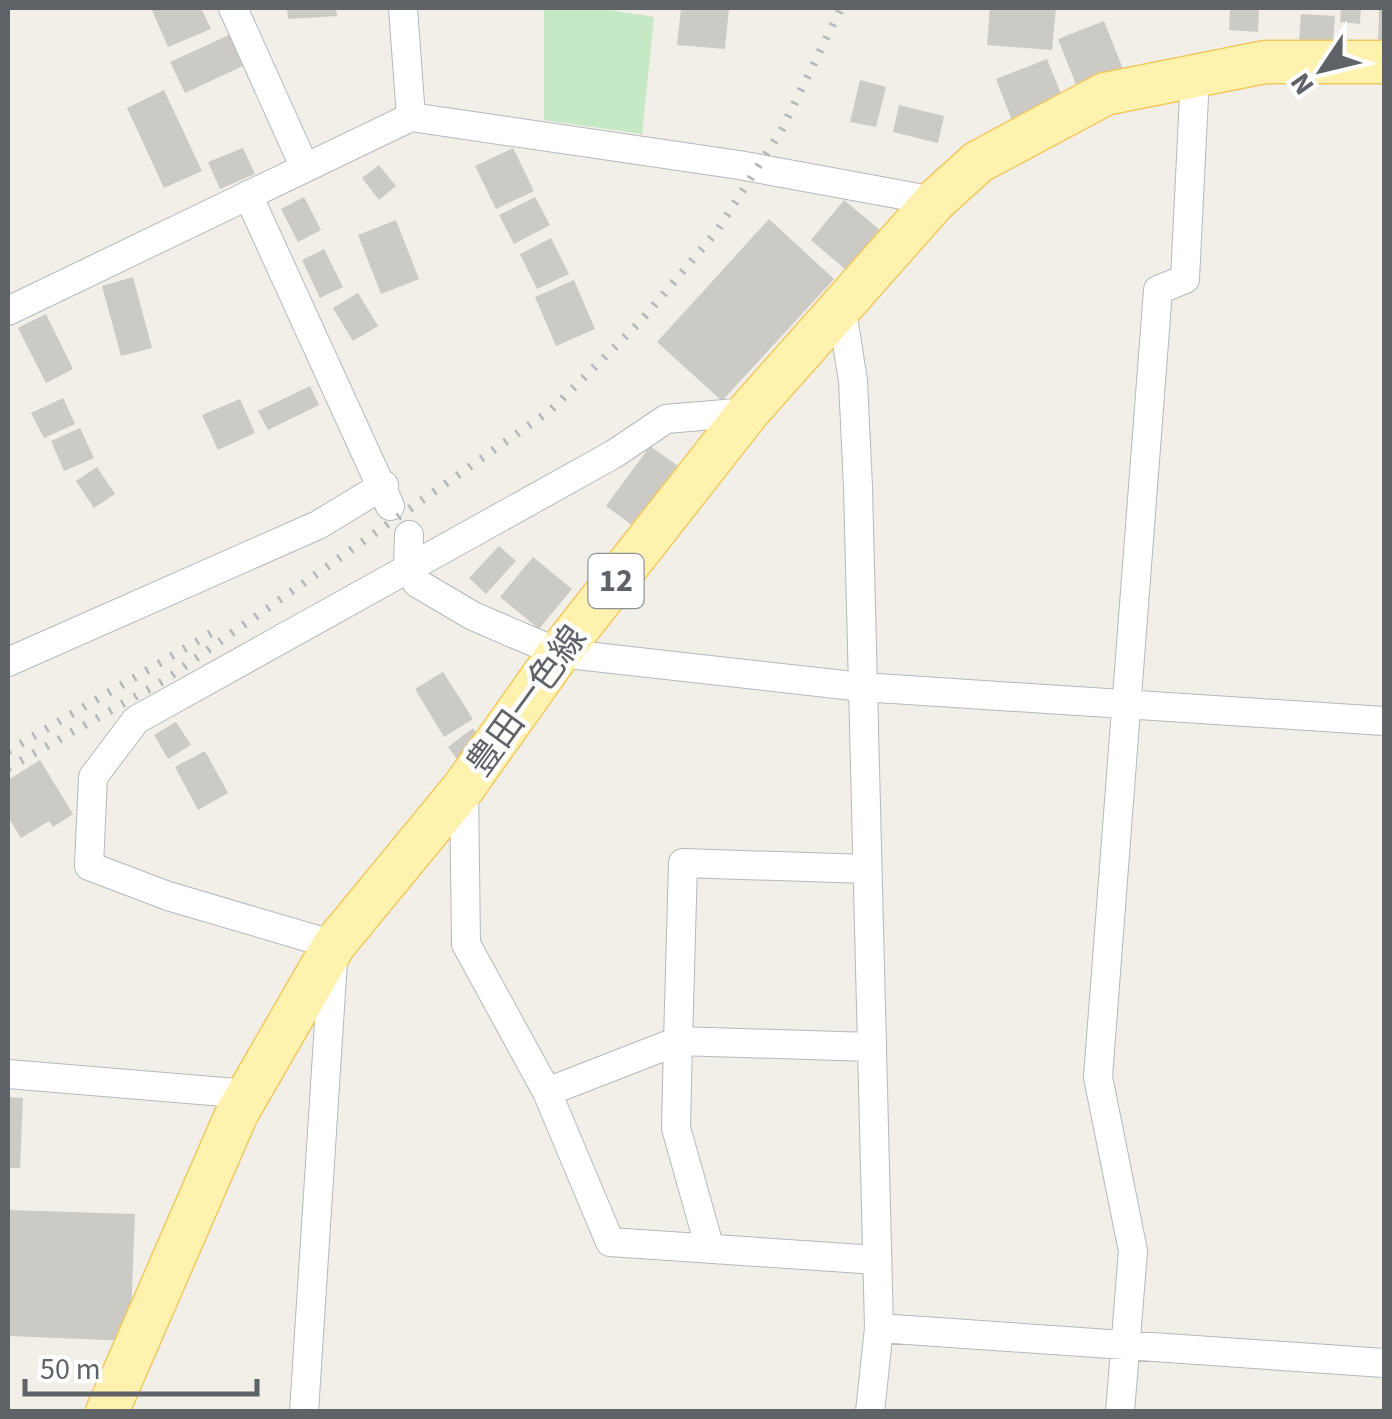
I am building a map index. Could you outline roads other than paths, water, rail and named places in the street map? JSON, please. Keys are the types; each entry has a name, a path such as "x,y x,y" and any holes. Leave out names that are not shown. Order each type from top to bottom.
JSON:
{"main road":[{"name":"豊田一色線","path":"107,1412 248,1094 334,946 464,787 559,653 748,412 842,311 935,201 978,162 1105,94 1265,62 1384,62"}],"street":[{"path":"233,8 304,166"},
{"path":"403,8 410,117"},
{"path":"1120,1412 1133,1251 1098,1077 1123,704 1158,290 1186,279 1194,76"},
{"path":"8,311 410,117 739,164 935,201"},
{"path":"8,662 387,495 248,195"},
{"path":"842,311 853,380 880,1328 870,1412"},
{"path":"304,1412 334,946 168,896 89,866 93,777 136,720 614,454 666,419 748,412"},
{"path":"409,535 408,567 417,583 473,616 559,653 862,687 1384,721"},
{"path":"464,787 466,944 547,1092 610,1242 877,1260"},
{"path":"710,1249 676,1128 682,863 866,869"},
{"path":"547,1092 678,1042 872,1047"},
{"path":"8,1074 248,1094"},
{"path":"880,1328 1384,1362"}],"railway":[{"path":"8,768 165,680 551,410 640,322 717,231 782,129 841,8"},
{"path":"8,751 220,628"}]}
